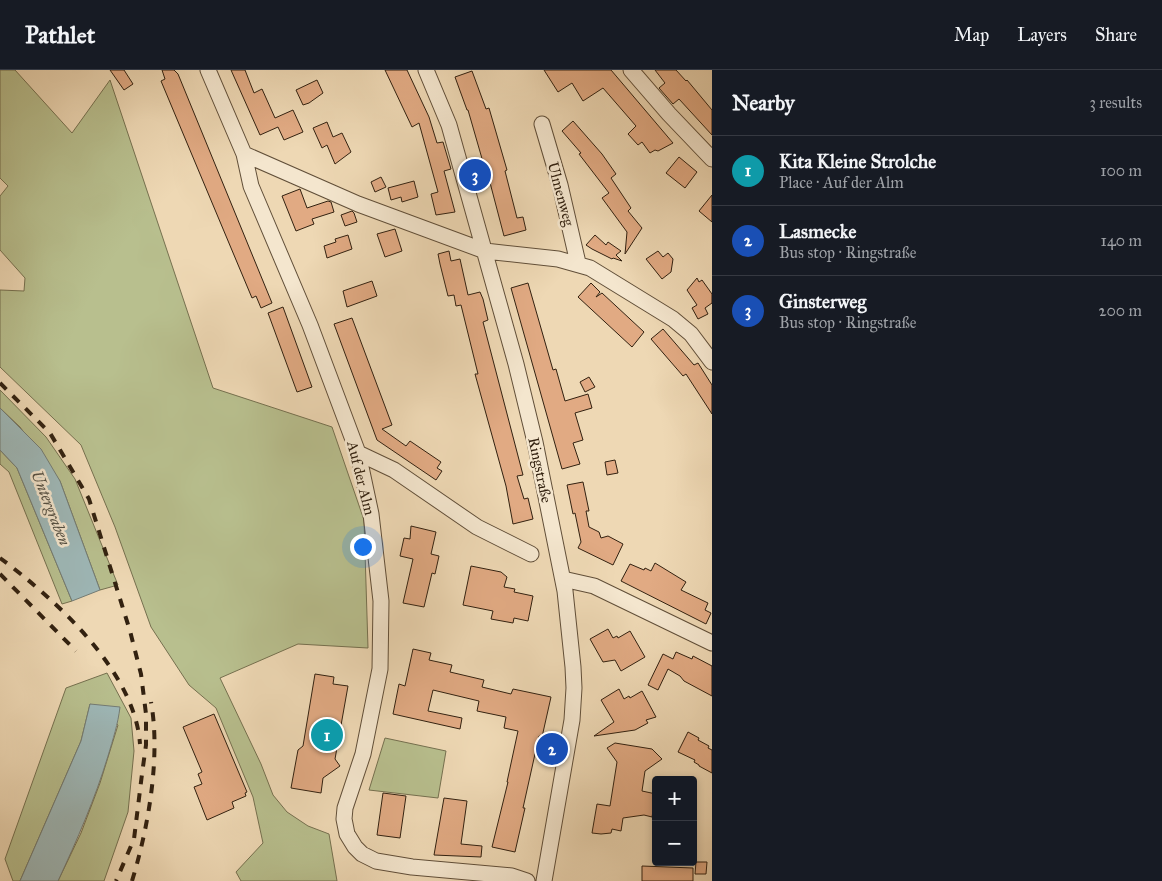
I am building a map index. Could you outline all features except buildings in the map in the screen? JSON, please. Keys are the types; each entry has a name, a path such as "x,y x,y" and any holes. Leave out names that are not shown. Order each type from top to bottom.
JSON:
{"street":[{"name":"Auf der Alm","path":"208,70 244,154 251,186 310,325 358,453 371,514 381,601 380,669 363,754 345,808 344,820 347,834 362,854 376,861 412,867 512,876 527,881"},
{"name":"Ringstraße","path":"426,70 449,125 516,364 535,442 563,579 573,668 572,720 544,881"},
{"path":"631,70 669,114 712,159"},
{"name":"Ulmenweg","path":"542,124 560,185 578,263"},
{"path":"244,154 358,204 485,251 558,259 578,263 590,268 673,319 691,334 712,362"},
{"path":"358,453 394,470 478,527 531,554"},
{"path":"563,579 594,586 712,643"}],"green space":[{"path":"0,70 15,70 72,133 110,80 213,388 332,427 364,520 368,648 298,644 220,678 261,764 273,795 287,812 308,826 329,834 337,881 241,881 236,872 263,843 253,797 216,708 189,685 151,627 115,527 81,445 0,367 0,290 24,291 25,278 0,250 0,196 8,186 0,178"},
{"path":"0,390 46,437 75,479 118,585 100,590 60,481 20,427 0,408"},
{"path":"0,450 17,468 72,601 62,604 9,472 0,464"},
{"path":"107,673 131,718 134,751 128,812 104,881 58,881 81,833 100,783 118,725 90,704 81,741 20,881 13,881 5,859 66,688"},
{"path":"385,738 446,751 438,798 369,790"}],"water":[{"name":"Untergraben","path":"0,408 41,449 60,481 100,590 72,601 17,468 0,450"},
{"path":"90,704 120,707 112,744 79,835 58,881 20,881 81,741"}],"railway":[{"path":"0,383 50,433 89,499 130,631 141,674 146,714 146,745 134,839 116,881"},
{"path":"0,558 44,594 67,616 89,639 108,664 124,690 135,717 140,744"},
{"path":"0,574 76,651"},
{"path":"132,881 148,816 154,769 154,723 151,702"}],"place":[{"name":"Ginsterweg","path":"475,175"},
{"name":"Kita Kleine Strolche","path":"327,735"},
{"name":"Lasmecke","path":"552,749"}]}
